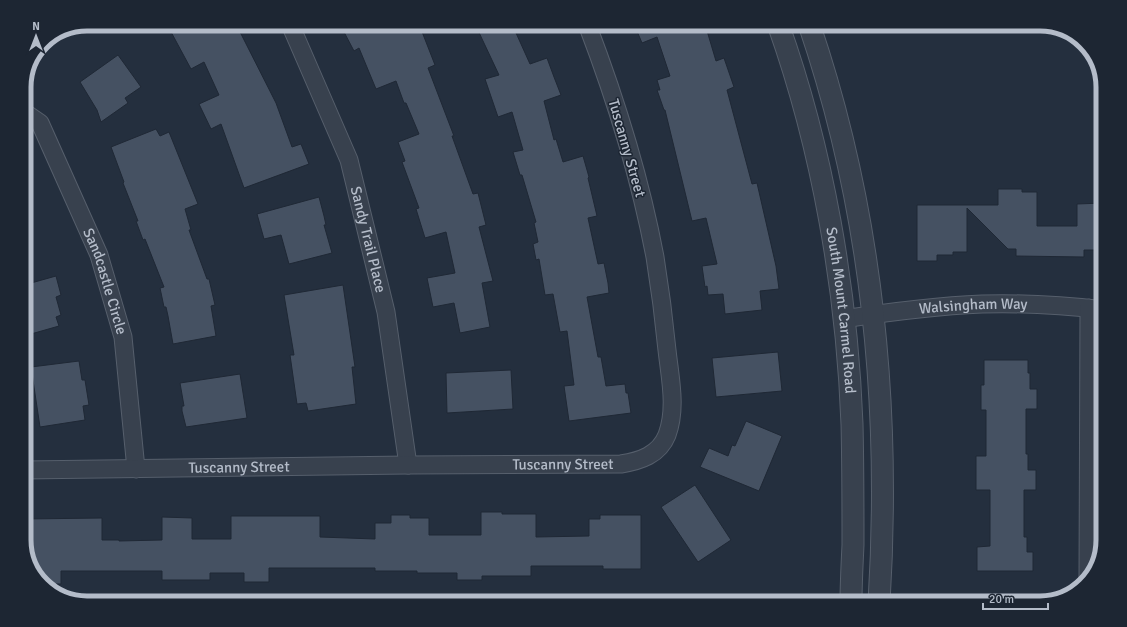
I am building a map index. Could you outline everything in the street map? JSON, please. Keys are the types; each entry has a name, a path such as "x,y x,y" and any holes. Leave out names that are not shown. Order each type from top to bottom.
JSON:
{"street":[{"name":"Sandy Trail Place","path":"293,31 349,160 386,312 408,465"},
{"name":"Tuscanny Street","path":"31,470 621,464 636,462 650,455 659,447 667,436 671,420 672,404 665,331 655,258 638,183 617,109 589,31"},
{"name":"South Mount Carmel Road","path":"780,31 806,115 818,165 828,214 843,319 852,424 853,498 851,596"},
{"name":"South Mount Carmel Road","path":"812,31 839,122 864,248 873,315 879,375 883,458 882,555 879,596"},
{"name":"Sandcastle Circle","path":"31,117 40,123 99,255 123,337 136,469"},
{"name":"Walsingham Way","path":"843,319 928,308 982,304 1042,304 1096,309"},
{"path":"1088,567 1096,309"}],"building":[{"path":"171,31 240,31 276,103 292,147 301,144 309,164 244,188 221,124 211,129 199,104 219,95 204,62 191,69"},
{"path":"422,31 435,65 428,68 454,136 452,136 473,194 478,193 486,225 479,227 493,281 482,283 490,327 460,333 454,303 433,307 427,278 455,273 446,232 425,238 416,209 419,208 402,162 405,161 398,142 419,134 406,103 404,103 396,81 376,89 359,48 354,51 344,32"},
{"path":"478,31 515,31 530,64 547,58 561,95 544,101 554,140 556,139 563,162 583,156 597,216 588,218 598,264 604,263 609,293 587,297 598,357 601,357 606,386 625,384 631,413 569,421 564,386 574,385 567,331 560,332 553,294 545,295 539,259 536,260 533,244 538,242 534,223 536,222 522,175 520,175 513,152 523,150 512,112 498,117 485,79 499,75"},
{"path":"637,31 707,31 716,61 724,58 734,87 727,90 752,184 757,183 776,266 779,289 760,291 762,310 725,314 723,294 708,295 707,286 705,287 702,266 717,264 706,218 692,221 665,110 657,90 660,90 657,80 670,76 657,37 642,43"},
{"path":"118,55 141,87 125,98 128,103 101,122 97,110 80,82"},
{"path":"156,129 160,136 169,132 198,204 185,209 191,230 189,230 207,279 209,279 215,305 211,306 216,336 173,344 166,307 164,307 160,288 164,287 145,239 143,240 136,221 138,221 111,147"},
{"path":"998,189 1022,189 1022,192 1037,192 1037,226 1077,226 1077,204 1096,203 1096,250 1084,250 1084,257 1016,256 1016,249 1008,249 967,208 967,252 953,252 953,255 937,255 937,261 917,261 917,205 998,205"},
{"path":"319,197 326,225 324,225 332,253 289,264 281,235 264,239 257,214"},
{"path":"56,276 61,295 56,297 61,315 56,317 59,326 31,334 31,283"},
{"path":"343,285 355,367 352,367 356,404 308,411 306,403 297,404 290,355 294,355 284,295"},
{"path":"778,352 782,391 716,397 712,358"},
{"path":"984,360 1028,360 1030,389 1037,389 1037,409 1026,409 1026,454 1028,454 1028,470 1036,470 1036,490 1024,490 1024,537 1027,537 1027,552 1033,552 1033,571 977,571 977,547 990,546 990,490 976,490 976,456 986,456 986,410 981,410 981,385 984,385"},
{"path":"79,361 82,380 85,380 89,405 83,406 85,420 40,427 31,367"},
{"path":"511,370 513,409 447,413 446,373"},
{"path":"240,374 247,418 186,427 182,411 182,406 184,406 180,383"},
{"path":"746,421 782,436 759,491 700,467 709,448 728,456 732,445 735,446"},
{"path":"695,485 731,540 698,562 661,507"},
{"path":"481,512 502,512 502,514 536,514 536,537 589,536 589,519 600,519 600,515 641,515 641,569 603,569 603,566 531,566 531,576 482,576 482,580 457,580 457,573 375,571 375,568 269,568 269,582 244,582 244,573 210,573 210,580 162,580 162,571 61,571 61,584 53,584 45,577 34,558 31,543 31,519 102,518 102,540 119,541 162,540 162,517 192,518 192,539 231,539 231,516 320,516 320,537 375,539 375,523 391,523 391,515 410,515 410,518 429,518 429,535 481,535"}]}
